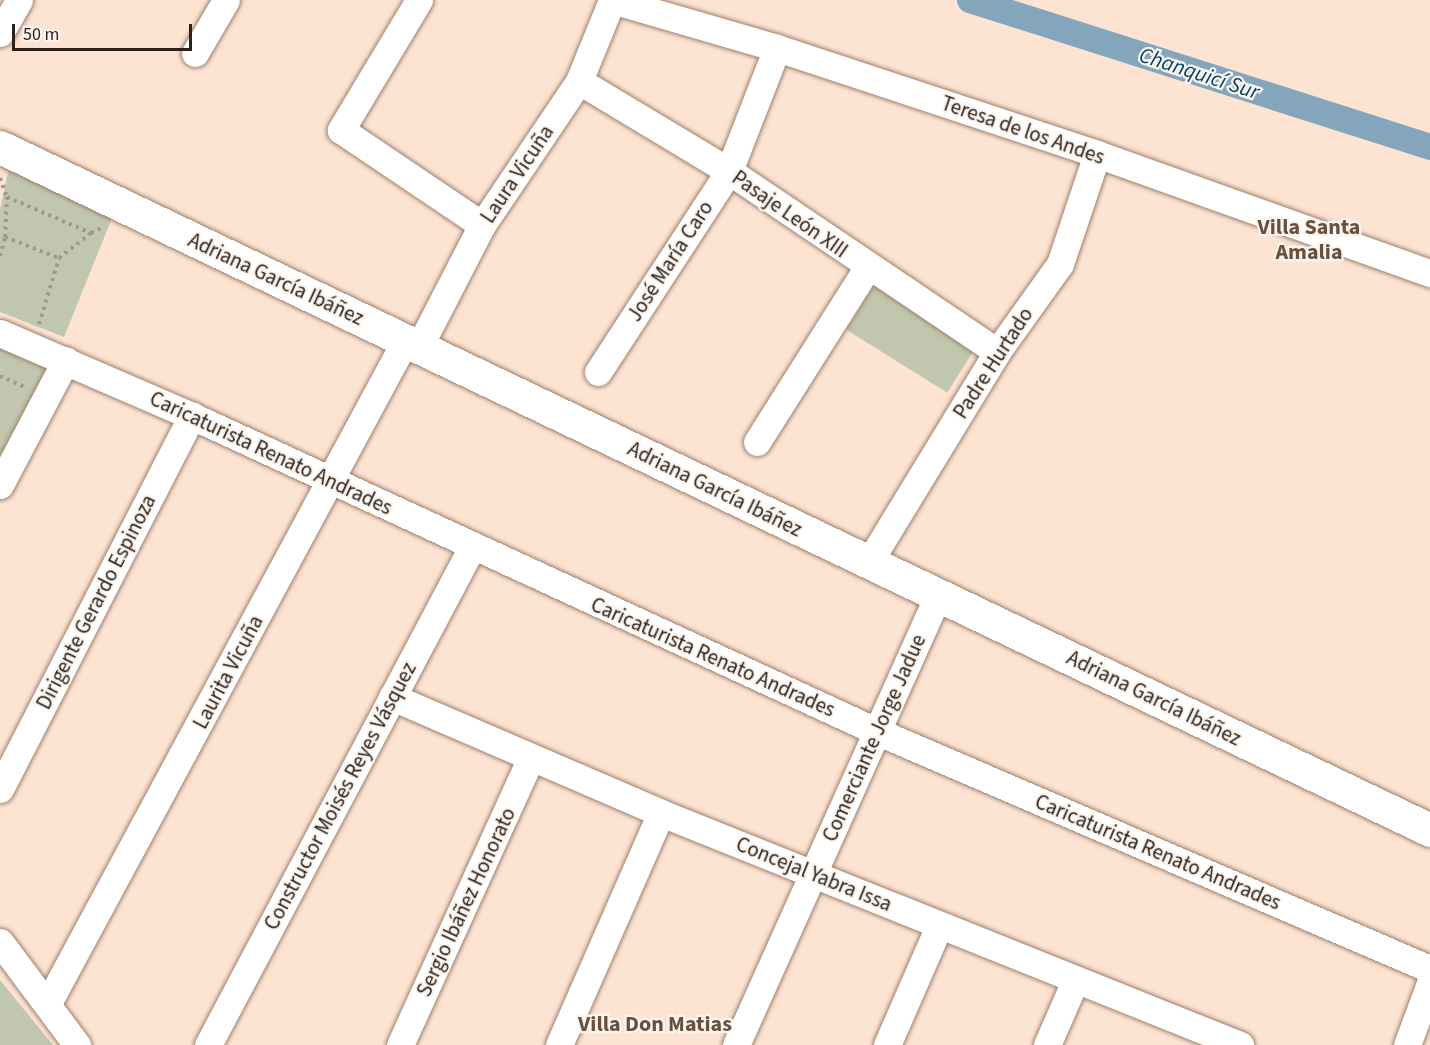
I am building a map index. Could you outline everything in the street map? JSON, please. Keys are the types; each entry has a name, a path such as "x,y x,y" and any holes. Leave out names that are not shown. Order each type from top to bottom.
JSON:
{"street":[{"path":"195,53 226,0"},
{"path":"419,0 341,130 482,225"},
{"name":"Teresa de los Andes","path":"612,0 777,48 1097,154 1430,273"},
{"name":"Laura Vicuña","path":"412,344 482,225 579,81 612,0"},
{"name":"José María Caro","path":"598,372 729,171 777,48"},
{"name":"Pasaje León XIII","path":"579,81 729,171 867,267 997,352"},
{"name":"Adriana García Ibáñez","path":"0,147 1430,830"},
{"name":"Padre Hurtado","path":"869,562 997,352 1060,264 1097,154"},
{"path":"757,442 867,267"},
{"name":"Caricaturista Renato Andrades","path":"0,333 192,416 472,547 876,731 1430,969"},
{"name":"Laurita Vicuña","path":"48,1003 332,480 412,344"},
{"path":"0,486 66,360"},
{"name":"Dirigente Gerardo Espinoza","path":"0,789 192,416"},
{"name":"Constructor Moisés Reyes Vásquez","path":"208,1045 472,547"},
{"name":"Comerciante Jorge Jadue","path":"736,1045 938,595"},
{"name":"Concejal Yabra Issa","path":"392,697 661,813 813,872 1075,981 1240,1045"},
{"name":"Sergio Ibáñez Honorato","path":"400,1045 531,758"},
{"path":"559,1045 661,813"},
{"path":"887,1045 939,926"},
{"path":"0,942 48,1003 77,1045"},
{"path":"1047,1045 1075,981"},
{"path":"1407,1045 1430,983"}],"path":[{"path":"0,178 8,197 5,237 0,256"},
{"path":"8,197 92,233"},
{"path":"38,327 60,258 92,233 132,211"},
{"path":"5,237 60,258"},
{"path":"0,376 26,388"}],"green space":[{"path":"9,167 114,213 64,337 0,312 0,210"},
{"path":"875,284 976,347 947,393 846,330"},
{"path":"0,341 50,362 0,457"},
{"path":"0,980 53,1045 0,1045"}],"waterway":[{"name":"Chanquicí Sur","path":"970,0 1430,147"}],"district":[{"name":"Villa Santa Amalia","path":"1309,240"},
{"name":"Villa Don Matias","path":"655,1025"}]}
